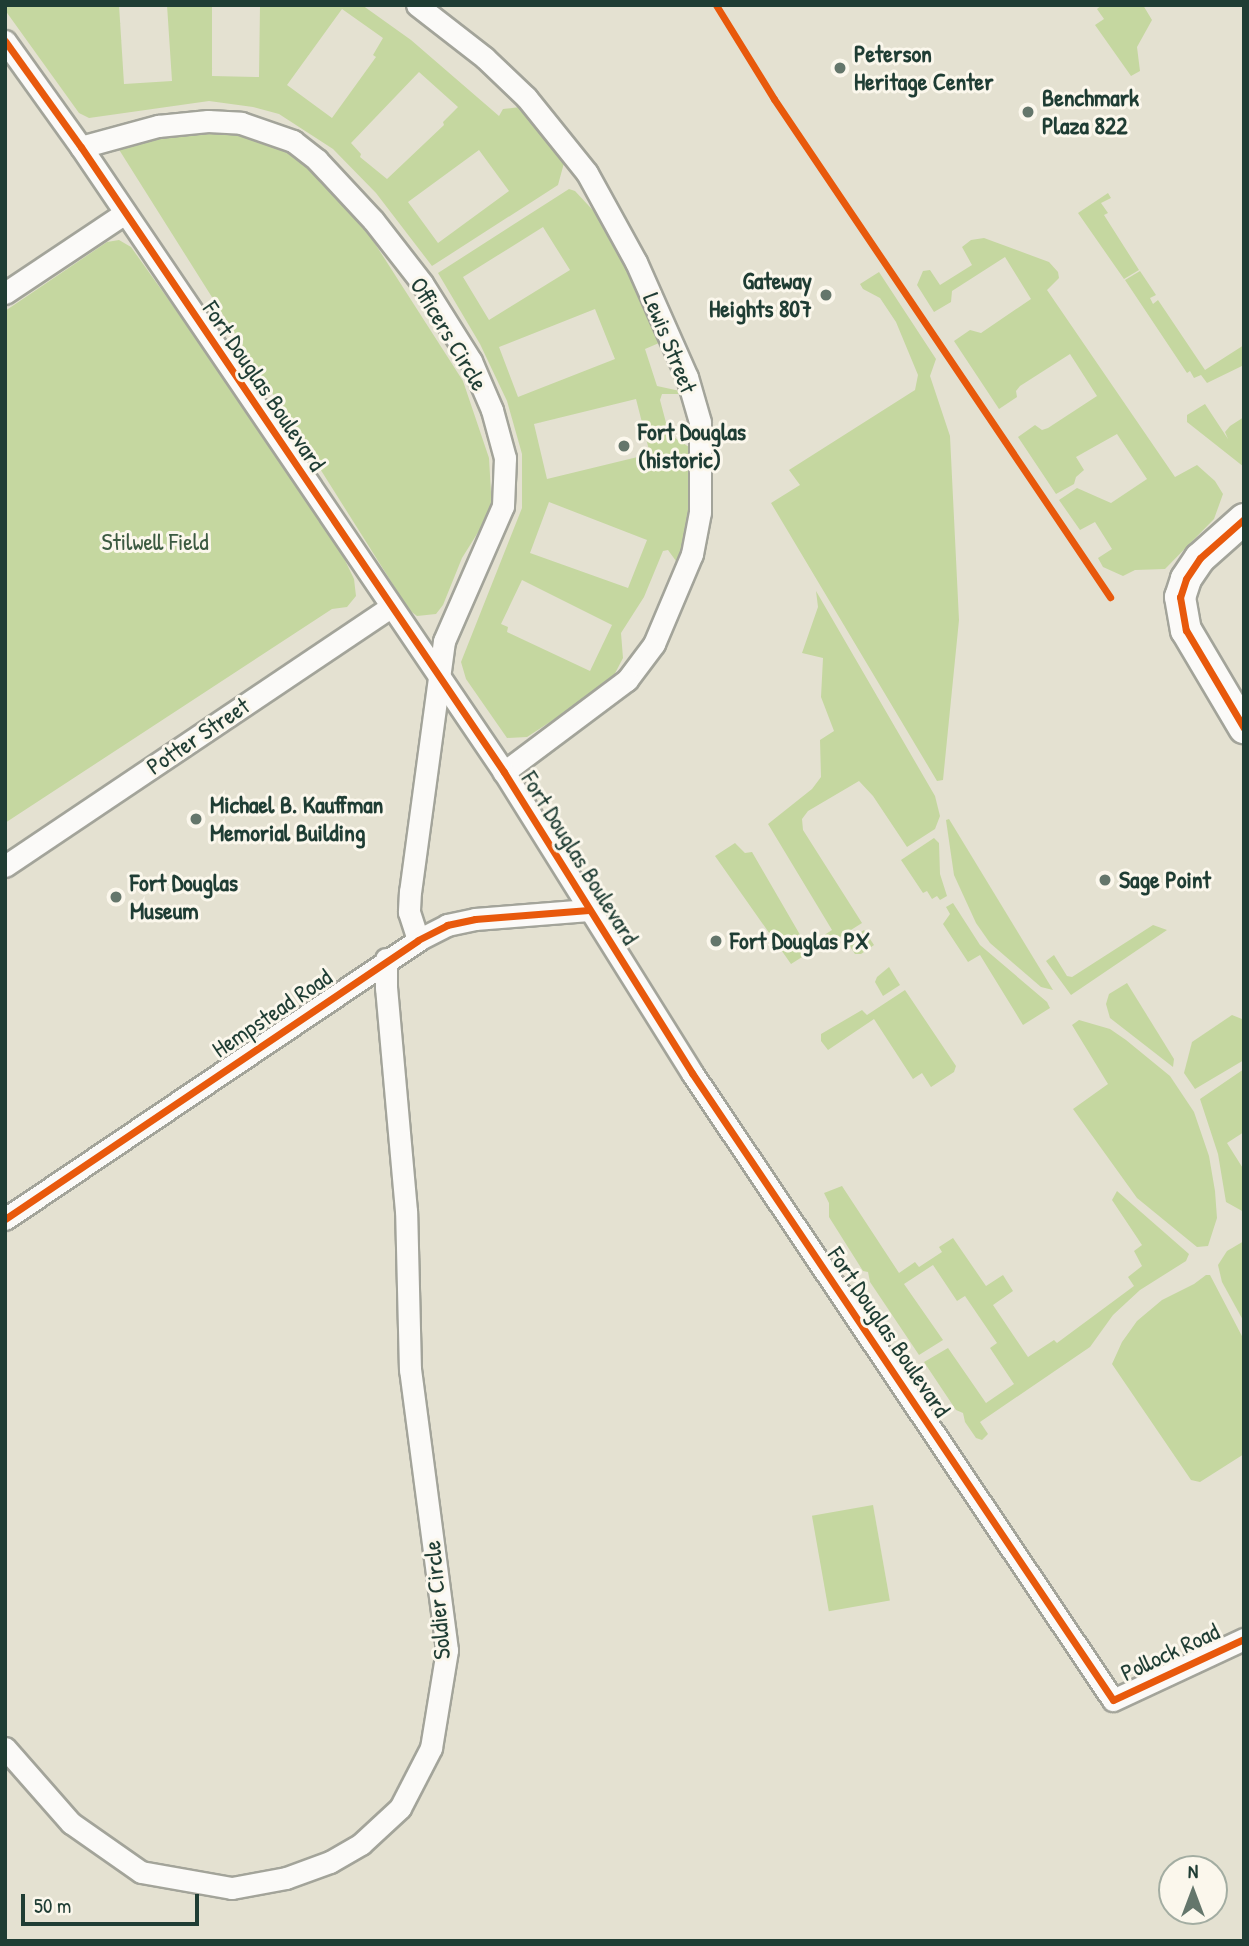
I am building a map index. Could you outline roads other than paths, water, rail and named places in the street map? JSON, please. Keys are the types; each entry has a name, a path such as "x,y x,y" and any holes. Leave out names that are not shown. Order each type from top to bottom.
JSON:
{"street":[{"name":"Lewis Street","path":"417,5 485,58 526,97 587,173 636,262 687,377 700,422 700,512 692,554 654,644 627,680 504,772"},
{"name":"Fort Douglas Boulevard","path":"5,41 81,147 439,680 504,772 692,1073 1113,1700"},
{"name":"Officers Circle","path":"81,147 158,125 208,121 241,123 293,141 317,160 373,220 422,283 471,361 492,410 505,458 503,506 444,641 410,891 409,912 418,940"},
{"path":"5,293 125,214"},
{"path":"1244,519 1200,558 1181,589 1180,607 1186,629 1244,728"},
{"name":"Potter Street","path":"5,866 390,607"},
{"name":"Hempstead Road","path":"5,1219 386,959 418,940 447,926 475,919 589,910"},
{"name":"Soldier Circle","path":"5,1748 71,1823 141,1872 232,1888 286,1878 330,1862 361,1844 400,1808 431,1748 447,1650 410,1370 406,1211 386,959"},
{"name":"Pollock Road","path":"1113,1700 1244,1639"}],"place":[{"name":"Peterson Heritage Center","path":"840,68"},
{"name":"Benchmark Plaza 822","path":"1028,112"},
{"name":"Gateway Heights 807","path":"826,295"},
{"name":"Fort Douglas (historic)","path":"624,446"},
{"name":"Michael B. Kauffman Memorial Building","path":"196,819"},
{"name":"Sage Point","path":"1105,880"},
{"name":"Fort Douglas Museum","path":"116,897"},
{"name":"Fort Douglas PX","path":"716,941"}],"park label":[{"name":"Stilwell Field","path":"155,542"}]}
